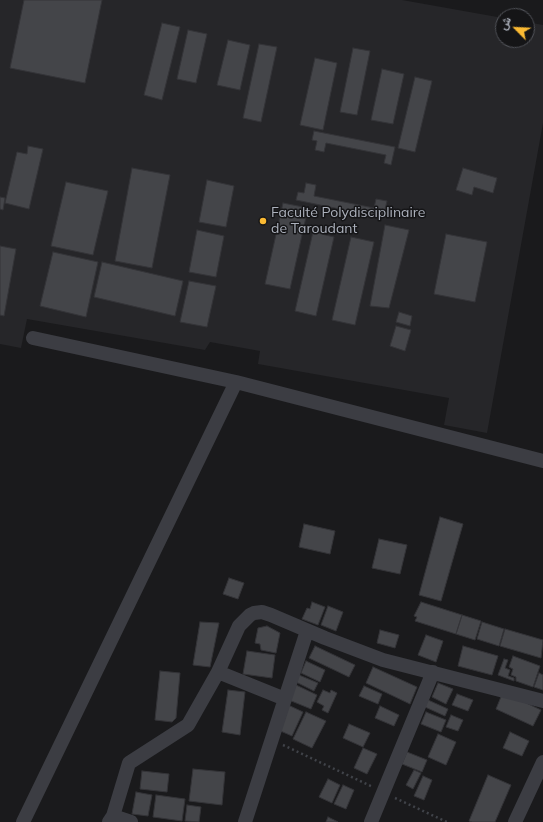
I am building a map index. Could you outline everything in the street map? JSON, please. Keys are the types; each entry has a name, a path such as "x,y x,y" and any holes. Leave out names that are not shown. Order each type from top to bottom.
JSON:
{"street":[{"path":"33,338 236,382 543,461"},
{"path":"23,822 236,382"},
{"path":"130,822 111,819 129,763 188,725 218,672 239,626 250,615 262,612 383,660 543,701"},
{"path":"245,822 307,631"},
{"path":"218,672 285,699"},
{"path":"371,822 433,672"},
{"path":"515,822 543,762"}],"path":[{"path":"272,740 447,822"}],"shaded area":[{"name":"Faculté Polydisciplinaire de Taroudant","path":"0,0 402,0 495,17 495,48 535,48 535,24 543,25 543,123 487,433 444,425 449,398 258,364 260,351 210,342 205,350 27,319 21,348 0,344"}],"building":[{"path":"24,0 102,0 85,83 10,68"},
{"path":"162,23 180,27 162,100 144,95"},
{"path":"188,30 207,34 196,83 177,79"},
{"path":"228,40 250,45 240,90 217,85"},
{"path":"259,44 277,47 261,122 243,118"},
{"path":"353,48 370,51 357,115 340,112"},
{"path":"315,58 337,63 323,130 300,125"},
{"path":"382,69 404,74 393,124 371,120"},
{"path":"415,77 432,81 415,152 398,148"},
{"path":"314,131 395,147 391,165 384,163 386,155 326,143 324,152 315,150 317,141 312,140"},
{"path":"28,146 43,149 29,209 5,203 17,152 27,154"},
{"path":"132,168 170,175 152,268 115,261"},
{"path":"463,168 497,178 493,193 474,187 472,195 456,190"},
{"path":"207,180 234,186 226,227 199,222"},
{"path":"66,182 108,191 93,255 51,246"},
{"path":"306,183 316,185 314,196 374,208 376,199 387,201 383,218 296,200 298,192 304,193"},
{"path":"0,197 5,198 3,210 0,209"},
{"path":"283,203 308,208 290,289 265,284"},
{"path":"385,225 409,230 389,308 370,306"},
{"path":"197,230 224,236 216,277 189,272"},
{"path":"313,232 334,237 316,316 295,311"},
{"path":"446,234 487,242 475,302 434,294"},
{"path":"351,237 374,242 355,325 332,320"},
{"path":"0,246 16,249 4,316 0,315"},
{"path":"53,252 98,262 86,317 40,306"},
{"path":"102,262 183,281 175,316 94,297"},
{"path":"189,281 216,286 207,327 180,322"},
{"path":"399,312 412,316 410,326 396,322"},
{"path":"396,326 411,330 405,351 390,346"},
{"path":"440,517 463,524 441,601 419,595"},
{"path":"304,524 335,531 330,554 299,547"},
{"path":"379,539 407,545 400,574 372,568"},
{"path":"229,578 244,583 238,599 223,594"},
{"path":"312,602 325,607 318,625 302,619 307,608 310,609"},
{"path":"421,602 462,615 456,634 415,621 417,617 414,616"},
{"path":"328,606 343,612 336,631 321,625"},
{"path":"462,615 481,621 475,640 456,634"},
{"path":"200,622 219,623 210,667 193,665"},
{"path":"482,622 504,629 499,646 477,639"},
{"path":"267,626 280,633 276,653 261,650 260,644 255,643 258,628"},
{"path":"505,629 543,640 541,658 500,646"},
{"path":"380,630 399,635 395,648 377,643"},
{"path":"426,635 443,641 436,662 418,655"},
{"path":"315,646 355,665 349,677 309,658"},
{"path":"463,646 498,656 492,675 458,666"},
{"path":"247,651 275,655 272,678 243,674"},
{"path":"513,656 540,666 533,687 516,681 516,677 511,675 513,669 509,667"},
{"path":"504,659 508,660 505,668 510,670 508,676 514,678 514,681 498,675"},
{"path":"306,661 325,670 320,682 301,673"},
{"path":"373,667 417,687 410,704 366,683"},
{"path":"160,671 180,673 176,718 172,722 155,720"},
{"path":"539,673 543,675 543,690 534,687"},
{"path":"299,675 318,683 314,691 296,682"},
{"path":"438,683 453,689 446,704 432,697"},
{"path":"296,685 317,695 311,709 289,700"},
{"path":"364,686 382,694 378,704 359,696"},
{"path":"228,690 245,692 240,735 222,732"},
{"path":"323,690 330,693 331,690 337,693 328,713 322,710 324,706 317,702"},
{"path":"503,692 541,710 533,726 496,709"},
{"path":"457,694 473,700 468,711 452,705"},
{"path":"428,700 448,709 445,716 425,707"},
{"path":"288,705 303,712 292,736 276,729"},
{"path":"380,706 399,715 394,726 375,718"},
{"path":"306,712 326,721 312,748 293,739"},
{"path":"426,712 446,720 441,732 421,724"},
{"path":"451,715 463,720 458,731 446,727"},
{"path":"349,724 370,733 363,747 343,738"},
{"path":"510,732 529,741 522,756 503,748"},
{"path":"438,734 456,742 446,765 428,757"},
{"path":"363,748 377,754 367,774 354,768"},
{"path":"407,752 427,760 422,772 402,764"},
{"path":"193,769 225,772 222,805 189,801"},
{"path":"414,770 421,773 413,789 406,785"},
{"path":"142,771 169,774 167,792 140,789"},
{"path":"488,775 511,785 495,822 469,821"},
{"path":"423,776 432,780 424,800 414,796"},
{"path":"328,779 340,785 332,803 319,797"},
{"path":"343,785 354,790 346,809 334,804"},
{"path":"136,792 152,795 148,816 132,814"},
{"path":"156,795 185,799 182,821 153,817"},
{"path":"187,805 201,807 199,822 185,821"},
{"path":"328,817 338,822 326,822"}],"place":[{"name":"Faculté Polydisciplinaire de Taroudant","path":"263,221"}]}
